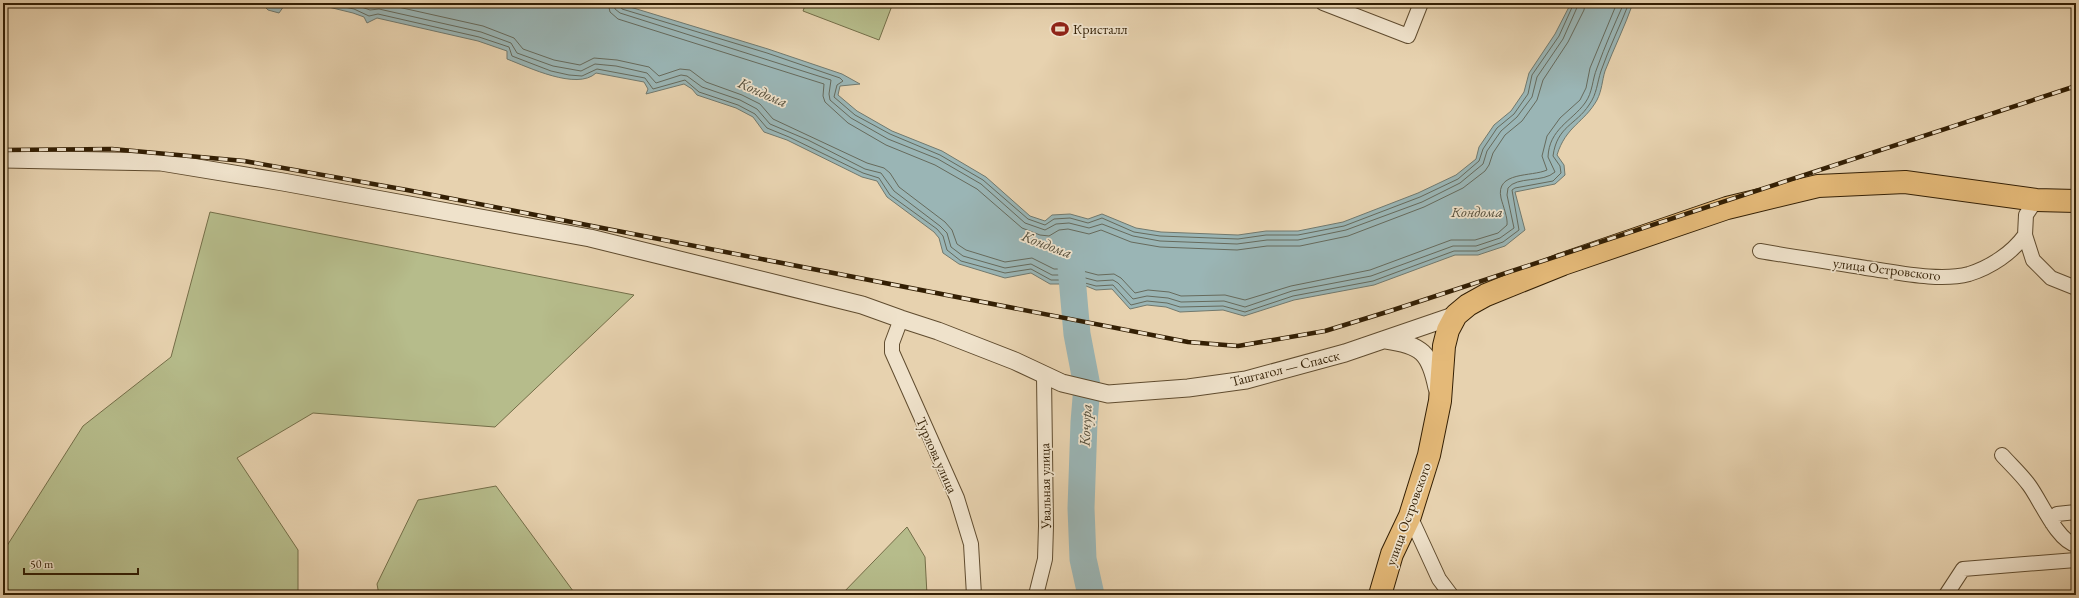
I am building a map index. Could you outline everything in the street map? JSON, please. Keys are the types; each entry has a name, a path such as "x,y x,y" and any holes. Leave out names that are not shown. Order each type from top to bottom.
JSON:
{"main road":[{"path":"1456,315 1486,295 1563,264 1727,208 1818,186 1905,182 2036,200 2076,201"},
{"name":"улица Островского","path":"1380,595 1392,554 1410,516 1430,455 1440,401 1444,346 1448,330 1456,315"}],"street":[{"path":"1323,3 1408,36 1421,3"},
{"name":"Таштагол — Спасск","path":"3,159 161,162 403,203 590,238 862,305 901,320 938,331 1015,361 1044,376 1062,383 1108,394 1188,388 1246,380 1345,353 1456,315"},
{"path":"2036,200 2026,215 2025,235 2033,260 2051,278 2076,288"},
{"name":"улица Островского","path":"1760,251 1902,273 1947,276 1968,274 1991,264 2018,245 2025,235"},
{"name":"Турлова улица","path":"901,320 892,343 892,352 957,498 971,544 974,595"},
{"path":"1384,340 1402,342 1419,348 1428,357 1433,370 1440,401"},
{"name":"Увальная улица","path":"1036,595 1045,559 1044,376"},
{"path":"2002,455 2041,501 2052,523 2061,536 2072,544 2076,545"},
{"path":"2052,523 2057,514 2076,512"},
{"path":"1410,516 1440,579 1450,595"},
{"path":"1946,595 1963,569 2076,560"}],"green space":[{"path":"806,3 893,3 879,40 803,11"},
{"path":"210,212 634,295 495,427 313,413 237,458 298,550 298,595 9,595 3,565 3,552 83,426 171,357"},
{"path":"496,486 576,595 379,595 377,584 418,500"},
{"path":"907,527 925,557 927,595 841,595"}],"water":[{"name":"Кондома","path":"261,3 617,3 768,49 842,74 860,84 840,86 838,95 857,111 892,131 942,151 986,177 1030,216 1045,221 1052,215 1070,214 1088,219 1102,214 1136,228 1161,232 1238,235 1266,231 1298,231 1343,222 1418,193 1456,175 1476,159 1479,147 1494,125 1511,111 1524,92 1529,73 1555,34 1571,3 1633,3 1605,71 1597,100 1587,114 1565,137 1557,155 1564,165 1565,175 1555,184 1515,192 1525,230 1505,246 1478,255 1455,255 1374,285 1294,300 1244,316 1223,310 1180,312 1166,307 1147,305 1130,309 1112,289 1096,290 1086,286 1073,284 1050,284 1031,273 1005,278 959,264 943,253 939,238 934,232 887,197 877,181 862,177 787,140 764,132 753,117 736,108 697,95 692,89 684,84 646,94 648,89 644,82 596,73 588,78 577,80 565,79 539,72 507,59 507,51 478,41 377,18 367,23 364,17 316,4 307,7 295,5 284,6 279,13 268,10"}],"waterway":[{"name":"Кочура","path":"1070,255 1077,334 1087,386 1084,422 1081,508 1083,559 1091,595"}],"railway":[{"path":"3,150 112,149 244,161 407,190 1188,342 1238,346 1325,331 1390,311 2076,86"}],"place":[{"name":"Кристалл","path":"1060,29"}]}
